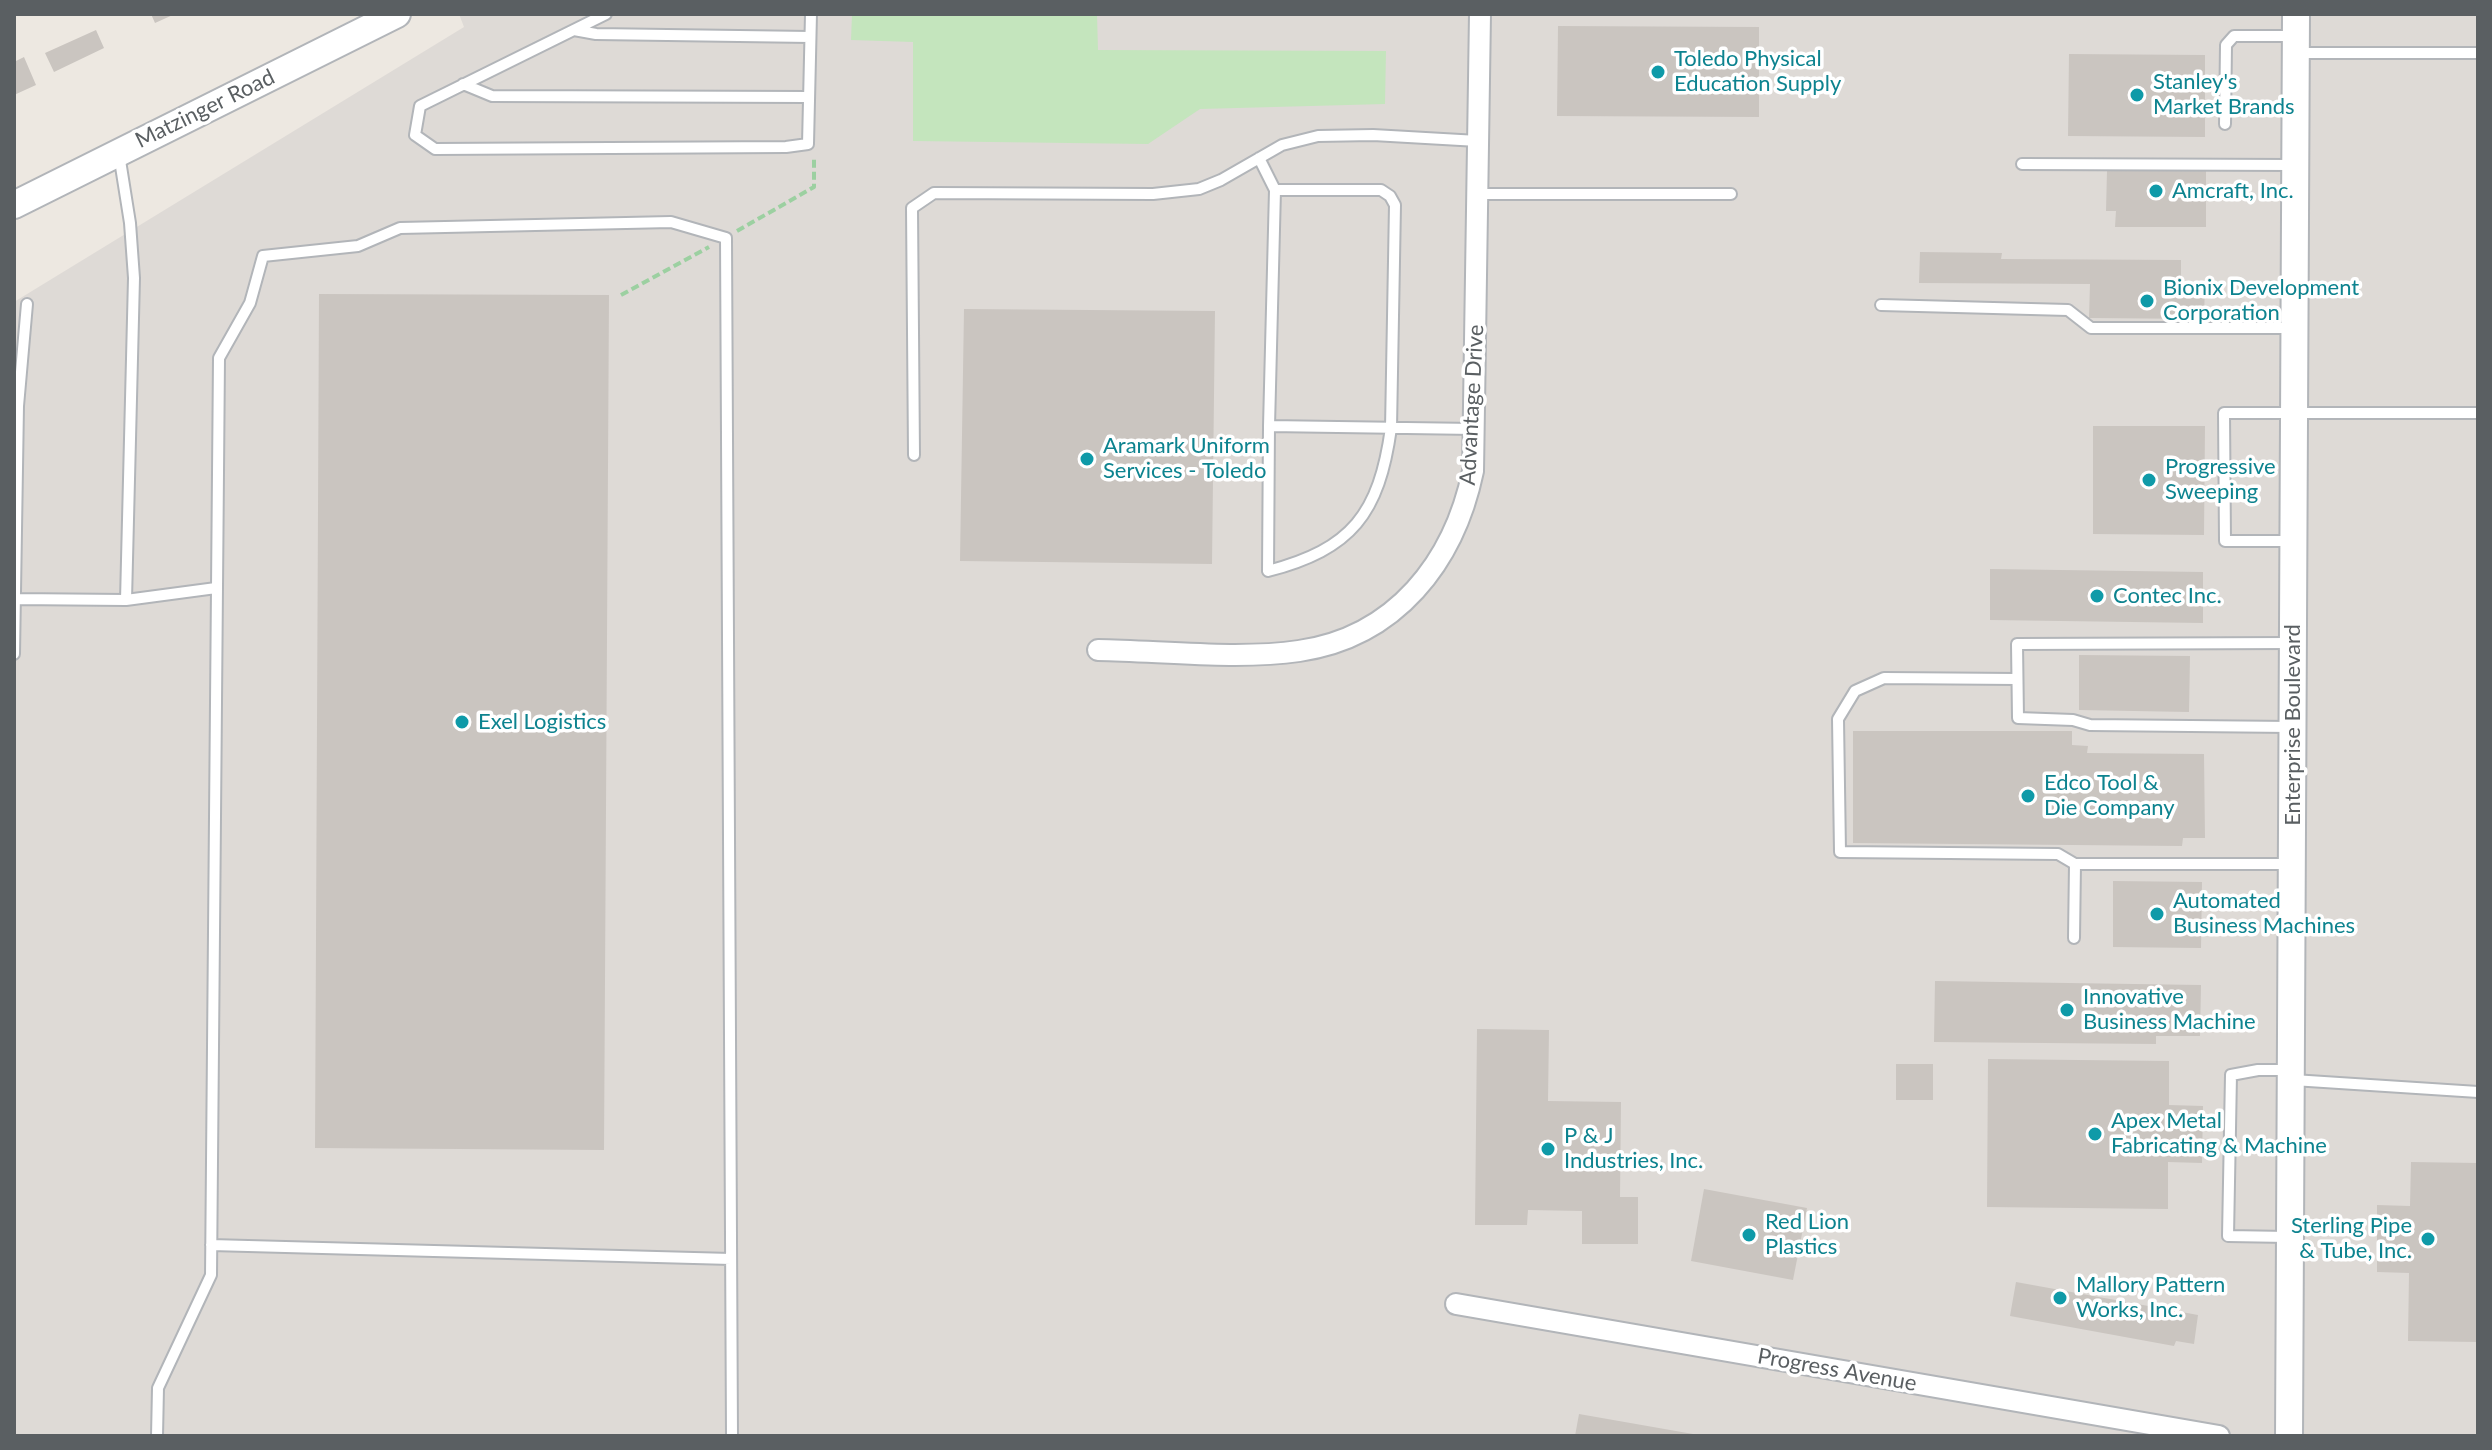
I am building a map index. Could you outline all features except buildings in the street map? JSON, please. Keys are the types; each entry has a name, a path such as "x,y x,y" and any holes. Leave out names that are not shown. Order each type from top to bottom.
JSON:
{"street":[{"name":"Matzinger Road","path":"14,205 397,14"},
{"name":"Advantage Drive","path":"1098,650 1272,654 1303,650 1348,636 1392,613 1438,564 1455,534 1467,503 1473,471 1480,14"},
{"name":"Enterprise Boulevard","path":"2289,1436 2296,34"},
{"name":"Progress Avenue","path":"1456,1304 2219,1436"}],"lane":[{"path":"606,14 420,106 415,135 435,149 786,147 808,144 811,14"},
{"path":"574,30 596,34 810,37"},
{"path":"2225,124 2226,45 2234,36 2296,34 2478,53"},
{"path":"463,84 492,96 809,97"},
{"path":"914,455 912,208 923,199 934,193 1153,194 1195,189 1221,180 1282,145 1318,136 1373,135 1478,141"},
{"path":"118,152 130,223 134,278 126,600"},
{"path":"1259,158 1275,190 1268,571 1322,552 1352,530 1373,496 1391,428 1395,205 1390,196 1381,190 1275,190"},
{"path":"2022,164 2295,165"},
{"path":"1478,194 1731,194"},
{"path":"157,1436 158,1388 211,1275 219,358 250,303 263,256 358,246 400,228 671,222 726,238 732,1436"},
{"path":"14,654 16,406 27,304"},
{"path":"1881,305 2068,310 2091,328 2295,328"},
{"path":"2294,541 2225,541 2224,413 2478,413"},
{"path":"1269,426 1475,429"},
{"path":"14,599 126,600 216,588"},
{"path":"2293,643 2017,644 2018,718 2073,720 2090,725 2293,727"},
{"path":"2017,679 1884,678 1855,691 1838,719 1840,852 2058,854 2075,864 2292,864"},
{"path":"2074,938 2075,864"},
{"path":"2290,1237 2228,1236 2231,1075 2258,1070 2478,1092"},
{"path":"211,1245 731,1259"}],"shaded area":[{"path":"459,14 2478,14 2478,1436 14,1436 14,302 464,27"}],"green space":[{"path":"852,14 1097,14 1098,50 1386,51 1385,104 1200,109 1148,144 913,141 913,42 851,40"}],"place":[{"name":"Toledo Physical Education Supply","path":"1658,72"},
{"name":"Stanley's Market Brands","path":"2137,95"},
{"name":"Amcraft, Inc.","path":"2156,191"},
{"name":"Bionix Development Corporation","path":"2147,301"},
{"name":"Aramark Uniform Services - Toledo","path":"1087,459"},
{"name":"Progressive Sweeping","path":"2149,480"},
{"name":"Contec Inc.","path":"2097,596"},
{"name":"Exel Logistics","path":"462,722"},
{"name":"Edco Tool & Die Company","path":"2028,796"},
{"name":"Automated Business Machines","path":"2157,914"},
{"name":"Innovative Business Machine","path":"2067,1010"},
{"name":"Apex Metal Fabricating & Machine","path":"2095,1134"},
{"name":"P & J Industries, Inc.","path":"1548,1149"},
{"name":"Red Lion Plastics","path":"1749,1235"},
{"name":"Sterling Pipe & Tube, Inc.","path":"2428,1239"},
{"name":"Mallory Pattern Works, Inc.","path":"2060,1298"}]}
